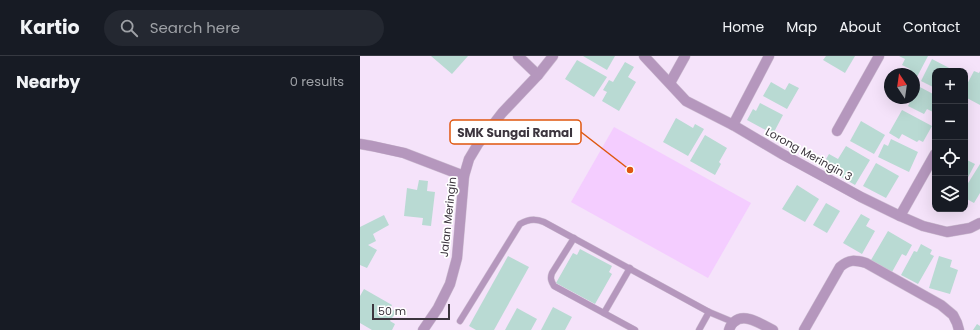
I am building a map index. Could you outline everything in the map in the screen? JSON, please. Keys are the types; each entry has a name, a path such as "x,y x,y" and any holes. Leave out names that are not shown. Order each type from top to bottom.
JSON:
{"street":[{"path":"518,56 538,75"},
{"name":"Jalan Meringin","path":"422,330 438,308 450,284 457,258 464,176 469,159 478,144 502,113 538,75 553,56"},
{"name":"Lorong Meringin 3","path":"644,56 686,100 861,197 923,226 947,232 970,228 980,223"},
{"path":"670,83 685,56"},
{"path":"733,125 769,56"},
{"path":"837,131 879,56"},
{"path":"360,144 404,153 464,176"},
{"path":"900,216 932,159"},
{"path":"804,330 840,267 844,262 851,260 866,263 941,305 953,315 959,330"},
{"path":"731,326 738,320 744,318 750,319 773,330"}],"lane":[{"path":"460,321 520,224 531,219 544,222 574,238 709,312 731,326"},
{"path":"574,238 552,273 550,278 554,286 635,330"},
{"path":"604,314 630,268"},
{"path":"699,330 709,312"}],"shaded area":[{"path":"614,127 751,203 708,278 571,202"}],"building":[{"path":"431,56 468,56 452,74"},
{"path":"583,56 615,56 607,70"},
{"path":"826,56 855,56 845,73 823,60"},
{"path":"899,56 928,56 920,71 920,68 908,68 902,65 905,59"},
{"path":"932,59 949,68 932,68 932,86 921,81"},
{"path":"577,60 607,77 594,97 565,79"},
{"path":"625,62 634,67 628,77 636,82 619,111 602,101 607,92 603,90 609,80 613,82"},
{"path":"974,71 979,73 980,71 980,105 968,99 968,82"},
{"path":"771,82 785,90 789,83 799,88 787,109 763,96"},
{"path":"920,87 932,93 932,112 927,109 924,114 908,106 909,104 920,104"},
{"path":"760,103 783,115 773,134 747,120 753,109 756,111"},
{"path":"902,110 932,126 923,142 919,140 917,142 902,134 899,139 889,133"},
{"path":"676,118 693,128 695,124 704,129 688,156 663,142"},
{"path":"861,121 885,135 874,154 850,141"},
{"path":"705,135 727,148 719,162 721,164 715,175 690,161"},
{"path":"891,139 918,152 909,172 878,157 884,144 888,146"},
{"path":"846,146 870,160 855,185 822,166 829,154 838,159"},
{"path":"968,160 975,164 968,177"},
{"path":"876,163 899,176 886,198 863,186"},
{"path":"980,164 980,193 974,203 968,200 968,183"},
{"path":"419,180 428,181 427,191 435,192 431,226 422,225 423,218 404,216 407,188 417,190"},
{"path":"797,185 819,199 805,222 782,209"},
{"path":"826,203 840,211 827,233 813,225"},
{"path":"861,214 870,219 866,226 875,231 862,254 843,243"},
{"path":"384,215 389,225 373,234 376,241 368,245 377,250 367,268 360,265 360,227"},
{"path":"888,231 912,245 906,256 902,254 892,272 871,260"},
{"path":"921,244 932,250 930,254 934,256 918,284 901,275 914,251 917,252"},
{"path":"580,249 612,266 609,272 612,274 595,304 556,283 573,253 577,255"},
{"path":"508,256 529,267 494,330 476,330 469,326"},
{"path":"939,256 952,260 950,267 958,270 950,294 929,288"},
{"path":"364,289 392,305 390,308 396,312 390,321 395,324 392,330 372,330 360,323 360,296"},
{"path":"553,307 572,317 565,330 541,330"},
{"path":"517,308 537,319 531,330 505,330"},
{"path":"977,324 980,326 980,330 973,330"}],"place":[{"name":"SMK Sungai Ramal","path":"630,170"}]}
